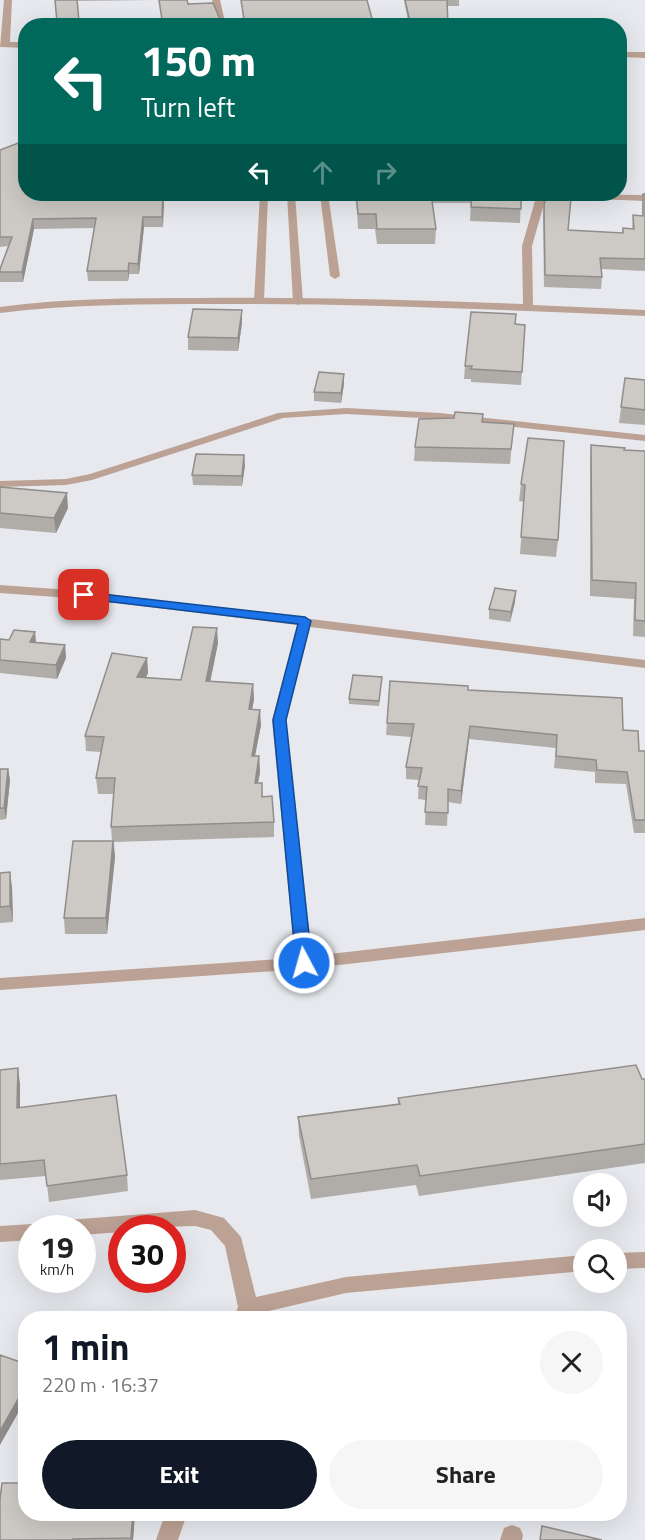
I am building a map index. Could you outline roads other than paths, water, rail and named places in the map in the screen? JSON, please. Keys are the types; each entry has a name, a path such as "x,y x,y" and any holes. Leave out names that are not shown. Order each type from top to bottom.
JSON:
{"street":[{"path":"8,0 3,44 18,45"},
{"path":"216,0 221,18"},
{"path":"627,55 645,56"},
{"path":"627,197 645,198"},
{"path":"528,307 527,246 540,201"},
{"path":"0,310 39,304 259,301 528,307 645,313"},
{"path":"0,590 84,595 645,664"},
{"path":"304,963 279,720 305,621"},
{"path":"0,984 304,963 645,924"},
{"path":"96,1226 195,1218 217,1224 234,1243 246,1311"},
{"path":"0,1234 18,1233"},
{"path":"627,1261 645,1260"},
{"path":"253,1311 346,1285 573,1264"},
{"path":"167,1540 174,1521"}],"lane":[{"path":"259,301 264,201"},
{"path":"291,201 298,302"},
{"path":"325,201 335,276"},
{"path":"0,484 66,482 92,477 282,415 346,411 405,414 645,438"}]}
